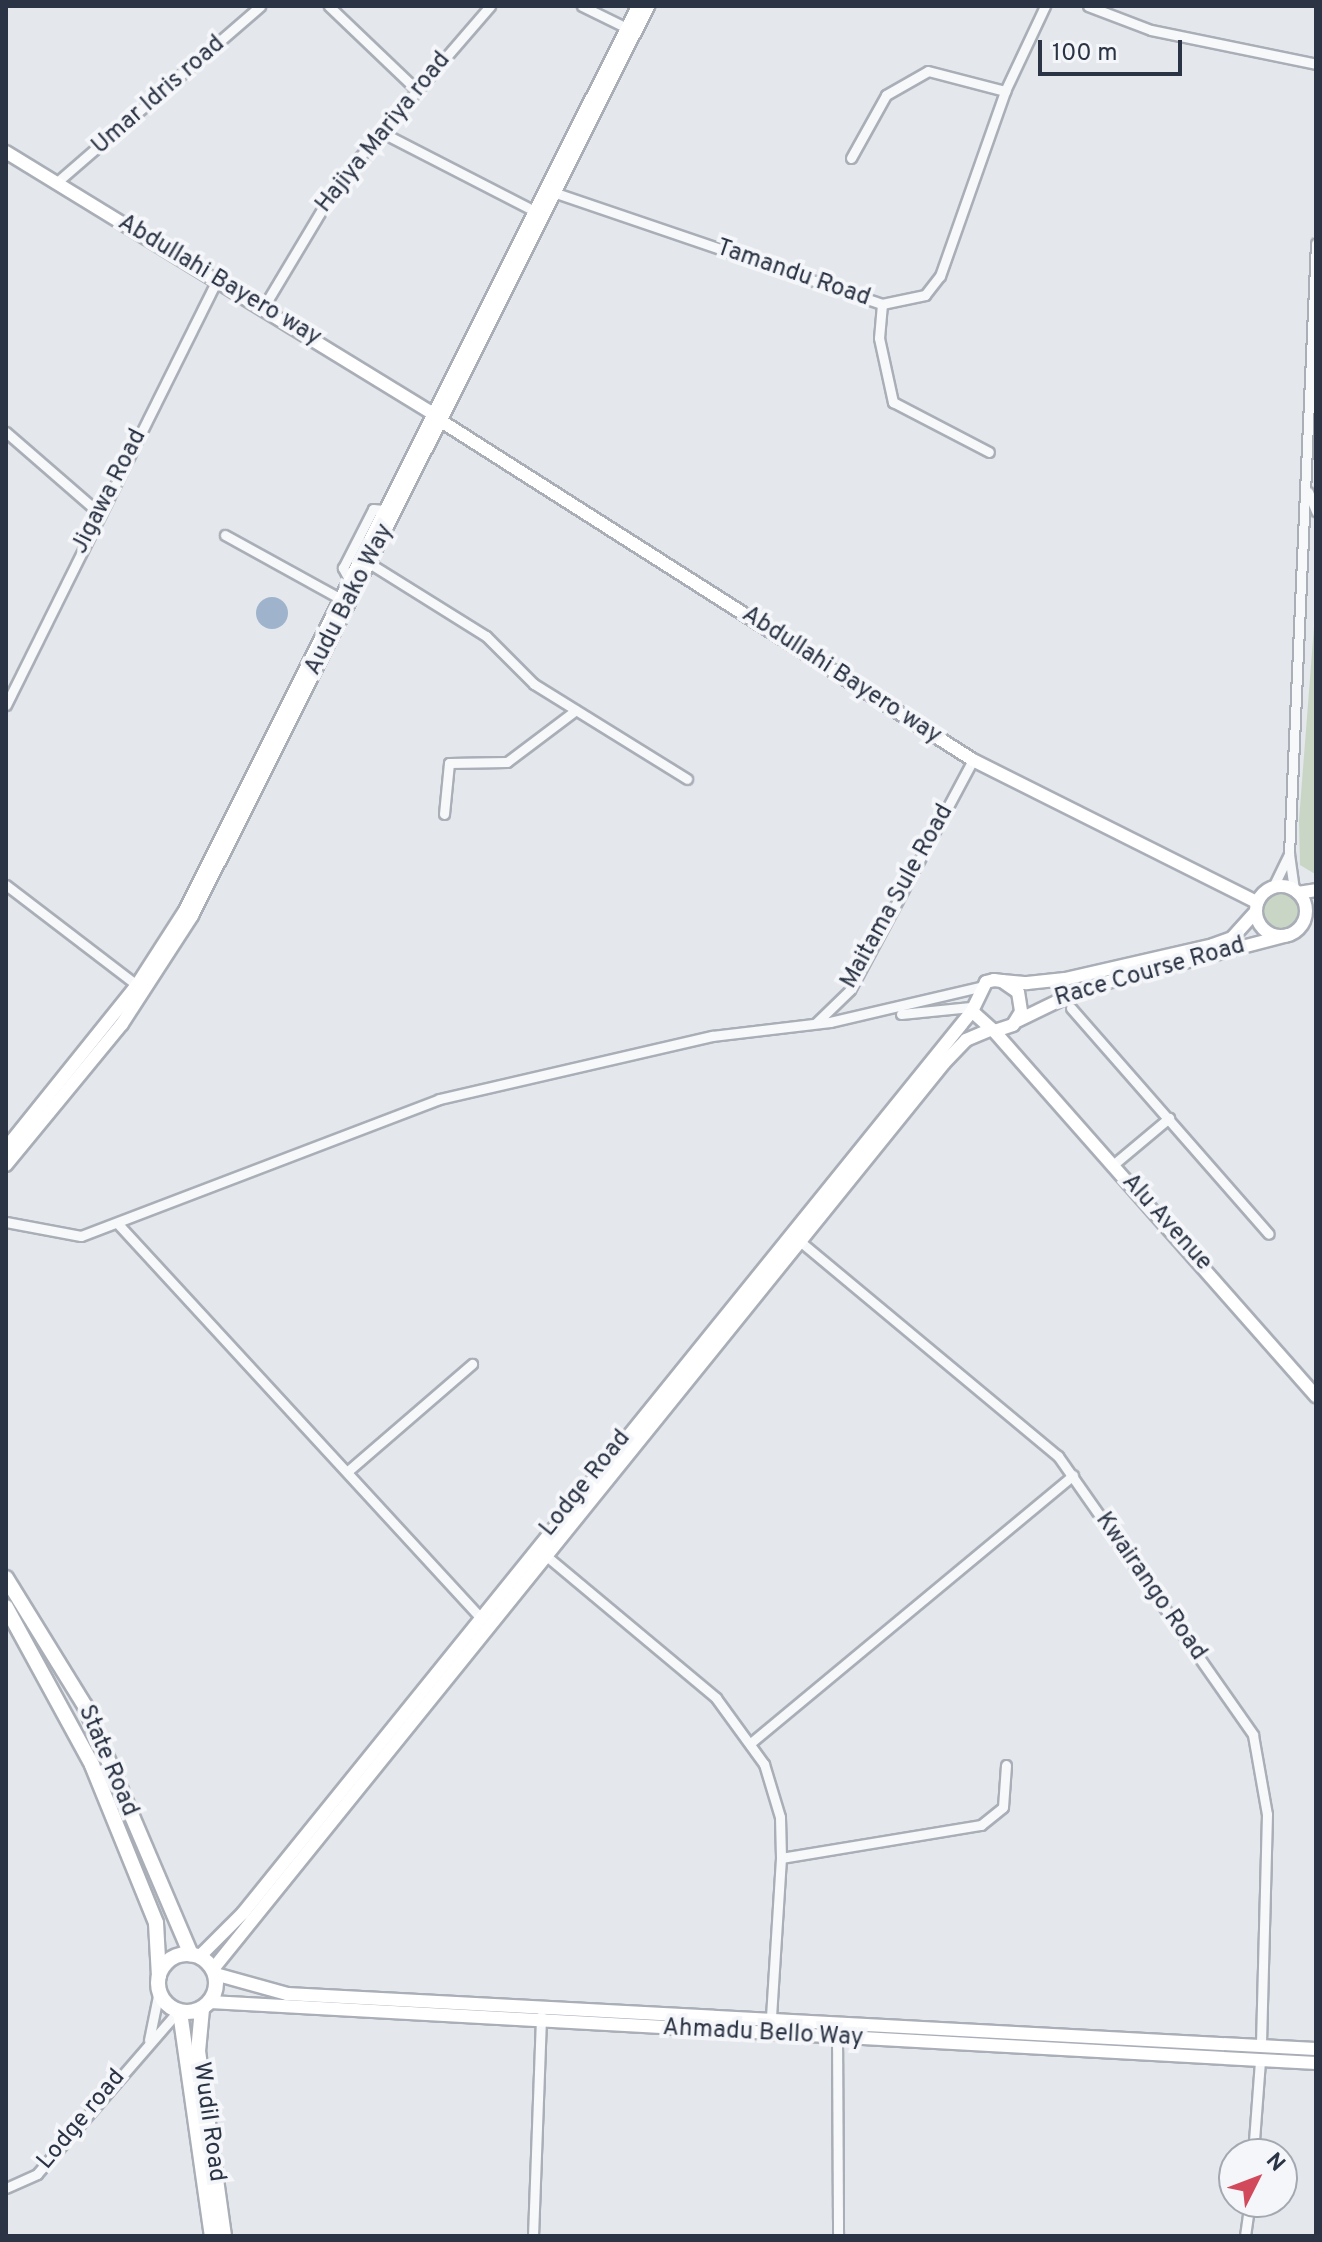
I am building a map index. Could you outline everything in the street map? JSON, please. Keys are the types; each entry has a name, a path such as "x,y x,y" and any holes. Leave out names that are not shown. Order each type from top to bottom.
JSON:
{"main road":[{"name":"State Road","path":"6,1578 85,1706 195,1955"},
{"name":"State Road","path":"6,1607 59,1692 98,1779 156,1923 159,1984"},
{"path":"195,1955 214,1971 206,2005 179,2011 159,1984 167,1961 195,1955"},
{"name":"Wudil Road","path":"206,2005 198,2051 224,2236"},
{"name":"Wudil Road","path":"179,2011 212,2236"}],"street":[{"name":"Umar Idris road","path":"56,183 260,6"},
{"path":"329,6 417,90"},
{"name":"Hajiya Mariya road","path":"263,308 326,199 490,6"},
{"path":"582,6 627,28"},
{"name":"Audu Bako Way","path":"6,1165 122,1024 179,939 369,563 535,211 550,191 638,6"},
{"name":"Audu Bako Way","path":"6,1148 137,985 212,858 383,510 436,416 648,6"},
{"name":"Tamandu Road","path":"550,191 882,304 925,295 940,276 1005,91 1045,6"},
{"path":"1088,6 1151,30 1316,64"},
{"path":"851,158 886,95 928,71 1005,91"},
{"path":"381,132 535,211"},
{"name":"Abdullahi Bayero way","path":"6,152 436,416 973,760 1256,906"},
{"path":"1304,920 1289,854 1306,488 1311,475 1316,244"},
{"name":"Jigawa Road","path":"6,705 98,512 217,280"},
{"path":"882,304 879,338 893,402 989,452"},
{"path":"6,432 98,512"},
{"path":"1306,488 1316,511"},
{"path":"225,535 339,598"},
{"path":"369,563 486,636 521,674 687,779"},
{"path":"444,814 449,763 507,762 576,710"},
{"name":"Maitama Sule Road","path":"813,1025 850,990 973,760"},
{"path":"1289,854 1273,887 1256,906 1269,933 1288,935 1316,913"},
{"path":"6,885 137,985"},
{"path":"1273,887 1316,890"},
{"name":"Race Course Road","path":"1002,981 1065,979 1213,945 1232,938 1256,906"},
{"name":"Race Course Road","path":"1013,1024 1085,988 1288,935"},
{"path":"6,1222 59,1236 119,1225 439,1099 712,1036 830,1022 1002,981 1018,992 1011,1053"},
{"path":"972,1009 979,987"},
{"path":"1071,1008 1269,1234"},
{"path":"830,1022 972,1009"},
{"path":"972,1009 992,1030 1013,1024"},
{"name":"Lodge Road","path":"195,1955 243,1913 479,1616 972,1009"},
{"name":"Lodge Road","path":"214,1971 544,1554 802,1243 944,1063 966,1040 992,1030"},
{"name":"Alu Avenue","path":"992,1030 1114,1164 1316,1396"},
{"path":"1114,1164 1169,1118"},
{"path":"119,1225 479,1616"},
{"name":"Kwairango Road","path":"802,1243 1043,1441 1073,1475 1259,1752 1267,1814 1261,2053 1254,2138"},
{"path":"348,1471 472,1364"},
{"path":"753,1741 1073,1475"},
{"path":"544,1554 716,1698 753,1741 777,1804 781,1858 770,2029"},
{"path":"781,1858 981,1825 1003,1807 1006,1765"},
{"name":"Ahmadu Bello Way","path":"214,1971 266,1992 462,2011 1261,2053 1316,2049"},
{"path":"149,2040 159,1984"},
{"name":"Ahmadu Bello Way","path":"206,2005 462,2011"},
{"name":"Lodge road","path":"6,2188 37,2174 149,2040 179,2011"},
{"path":"533,2236 541,2016"},
{"path":"837,2033 838,2236"},
{"name":"Ahmadu Bello Way","path":"1261,2053 1316,2063"}],"green space":[{"path":"1316,601 1315,874 1300,865 1299,820"},
{"path":"1281,892 1294,898 1300,911 1294,924 1281,930 1268,924 1262,911 1268,898"}],"water":[{"path":"272,597 284,601 288,613 284,625 272,629 260,625 256,613 260,601"}]}
